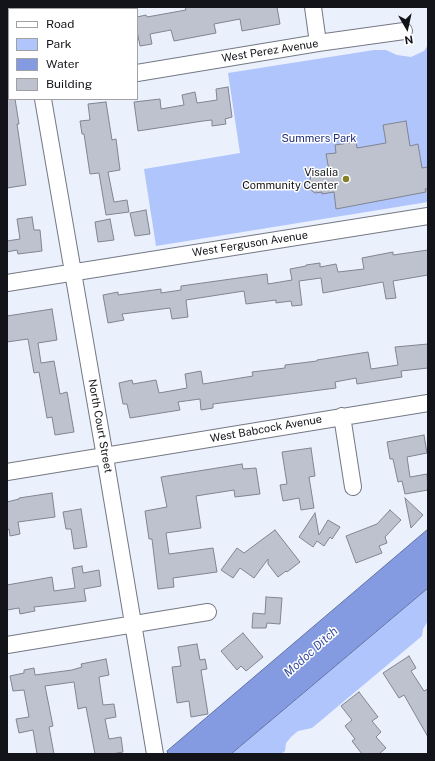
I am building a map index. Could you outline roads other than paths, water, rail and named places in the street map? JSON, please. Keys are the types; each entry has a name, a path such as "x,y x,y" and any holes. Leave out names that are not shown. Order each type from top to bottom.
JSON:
{"street":[{"path":"312,7 318,43"},
{"name":"West Perez Avenue","path":"138,73 318,43 404,31"},
{"name":"North Court Street","path":"43,100 105,457 154,753"},
{"name":"West Ferguson Avenue","path":"7,283 428,216"},
{"name":"West Babcock Avenue","path":"7,472 428,403"},
{"path":"342,416 353,487"},
{"path":"7,645 208,612"}],"water":[{"name":"Modoc Ditch","path":"428,529 428,588 231,754 168,754 167,751"}],"place":[{"name":"Visalia Community Center","path":"346,179"}],"park label":[{"name":"Summers Park","path":"319,139"}]}
